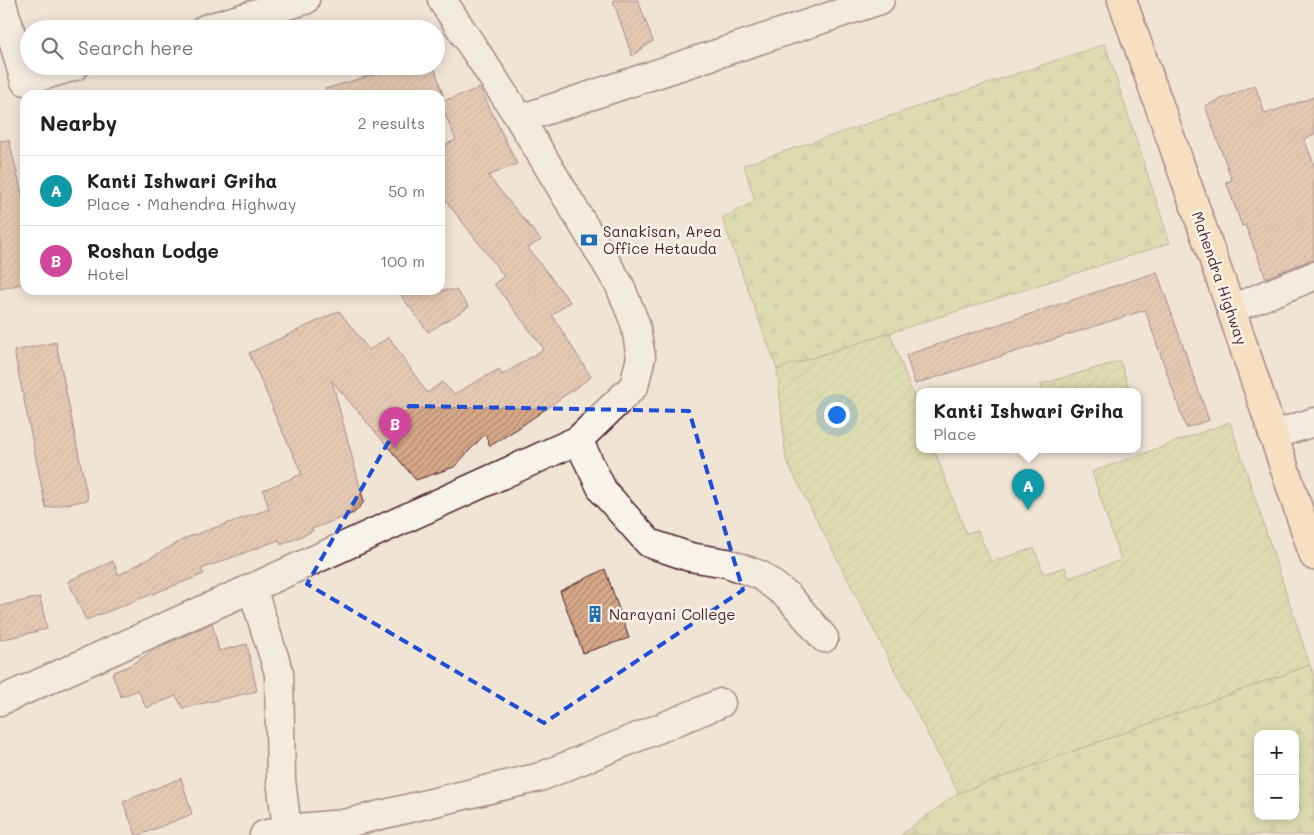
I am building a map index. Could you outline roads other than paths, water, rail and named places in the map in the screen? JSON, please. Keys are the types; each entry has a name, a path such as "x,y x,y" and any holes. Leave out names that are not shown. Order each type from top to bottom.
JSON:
{"highway":[{"name":"Mahendra Highway","path":"1122,0 1231,309 1314,556"}],"street":[{"path":"1,0 20,63"},
{"path":"236,20 305,0"},
{"path":"0,701 578,440 634,386 641,357 635,323 620,286 520,119 442,0"},
{"path":"520,119 880,0"},
{"path":"24,75 25,80 43,75"},
{"path":"1231,309 1314,276"},
{"path":"1273,435 1314,422"},
{"path":"578,440 603,492 649,543 690,557 726,563 760,575 788,597 824,638"},
{"path":"252,588 279,673 281,780 275,832 342,824 540,777 720,703"}],"place":[{"name":"Sanakisan, Area Office Hetauda","path":"589,240"},
{"name":"Roshan Lodge","path":"395,448"},
{"name":"Kanti Ishwari Griha","path":"1028,510"},
{"name":"Narayani College","path":"595,614"}]}
